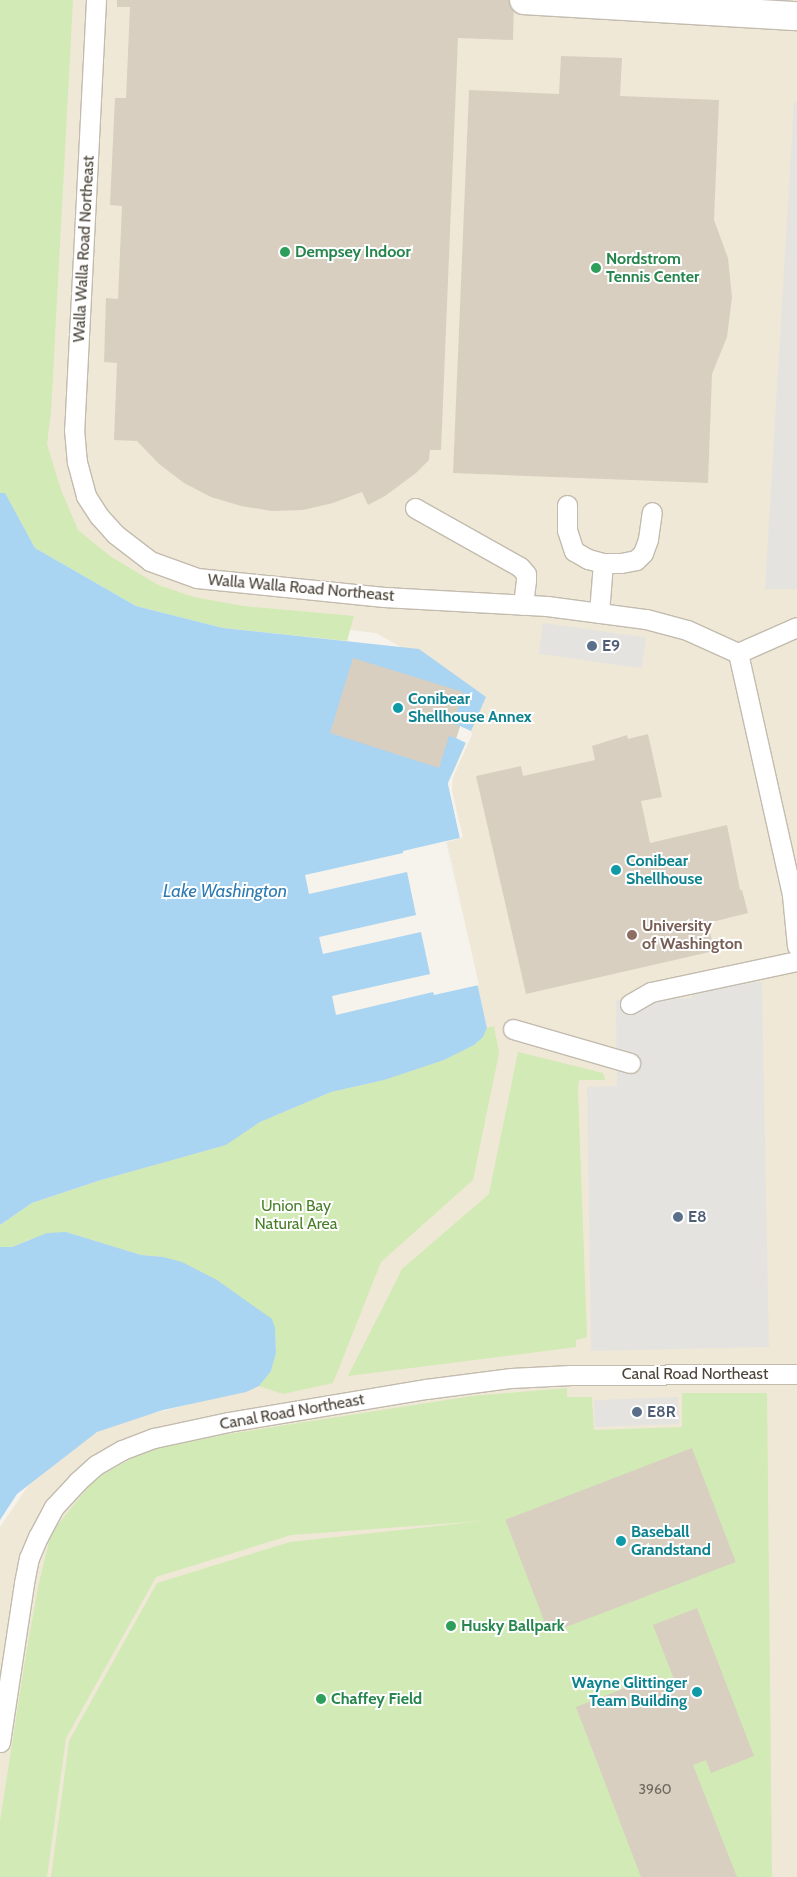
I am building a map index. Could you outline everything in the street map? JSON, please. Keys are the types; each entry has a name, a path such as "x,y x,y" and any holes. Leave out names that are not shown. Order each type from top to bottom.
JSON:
{"street":[{"path":"524,0 797,16"}],"lane":[{"name":"Walla Walla Road Northeast","path":"96,0 74,429 76,462 86,496 99,516 115,534 150,561 197,578 384,597 523,605 646,619 687,630 738,652"},
{"path":"567,505 567,530 574,551 588,559 603,563 621,564 636,560 643,554 648,539 652,512"},
{"path":"415,508 520,567 526,574 523,605"},
{"path":"600,613 603,563"},
{"path":"797,627 738,652 792,869 792,894 797,946"},
{"path":"630,1004 651,992 797,961"},
{"path":"513,1029 630,1062"},
{"name":"Canal Road Northeast","path":"0,1742 29,1558 54,1507 96,1465 122,1450 154,1438 228,1422 426,1389 511,1378 589,1375 797,1374"}],"shaded area":[{"name":"University of Washington","path":"0,0 797,0 797,1877 0,1877 0,1527 28,1486 97,1432 128,1420 186,1405 91,1241 0,1247 0,1225 487,1028 447,842 462,838 452,790 453,773 410,652 376,633 221,615 0,525"},
{"path":"794,103 797,103 797,589 765,589"},
{"name":"E9","path":"543,623 646,637 642,668 539,654"},
{"name":"E8","path":"762,982 769,1347 591,1351 587,1087 617,1086 616,1000 692,998 692,983"},
{"name":"E8R","path":"678,1397 679,1424 595,1427 594,1400"}],"green space":[{"path":"0,0 73,0 51,412 47,444 61,490 78,530 110,556 158,585 194,597 243,606 354,616 347,641 223,628 136,606 35,548 5,493 0,493"},
{"name":"Union Bay Natural Area","path":"494,1026 499,1053 473,1180 381,1262 333,1383 283,1394 259,1386 271,1371 276,1353 275,1328 163,1257 141,1255 66,1232 28,1240 12,1247 0,1247 0,1225 32,1203 101,1180 226,1145 260,1122 331,1092 384,1080 444,1060 474,1045 483,1037 487,1028"},
{"path":"518,1052 603,1073 605,1080 579,1080 578,1090 587,1337 576,1340 576,1347 348,1376 402,1269 489,1194"},
{"name":"Husky Ballpark","path":"567,1388 567,1397 592,1397 594,1430 682,1427 682,1393 767,1393 772,1877 51,1877 69,1741 157,1583 290,1542 483,1521 291,1535 156,1577 66,1738 47,1877 0,1877 0,1821 39,1583 51,1533 95,1479 147,1450 229,1434 472,1396"}],"water":[{"name":"Lake Washington","path":"0,493 5,493 35,548 136,606 223,628 419,649 486,697 448,783 460,838 446,841 487,1028 483,1037 474,1045 444,1060 384,1080 331,1092 260,1122 226,1145 101,1180 32,1203 0,1225"},
{"path":"66,1232 141,1255 163,1257 182,1262 217,1280 272,1319 275,1328 276,1353 271,1371 259,1386 246,1392 163,1410 97,1432 17,1494 0,1520 0,1247 12,1247 47,1233"}],"pier":[{"path":"460,726 471,731 472,735 450,784 463,837 460,838 448,784 466,743 456,738"},
{"path":"446,841 479,985 434,995 433,992 336,1015 332,996 430,974 421,932 323,954 319,937 416,915 407,872 309,894 305,875 403,853 403,851"}],"building":[{"name":"Dempsey Indoor","path":"117,0 514,0 513,40 458,38 441,450 430,450 429,460 416,473 385,496 368,505 362,492 333,503 303,510 272,511 241,506 211,497 184,483 159,464 137,441 114,440 117,363 104,362 106,298 118,299 122,206 110,205 115,98 126,98 130,7 117,7"},
{"name":"Nordstrom Tennis Center","path":"561,56 622,58 620,96 719,100 714,220 728,258 732,297 727,337 712,374 708,483 453,473 469,90 559,94"},
{"name":"Conibear Shellhouse Annex","path":"353,658 463,692 453,724 460,726 458,733 456,738 449,736 439,768 330,733"},
{"name":"Conibear Shellhouse","path":"648,734 662,797 641,801 650,843 727,825 740,890 742,890 748,913 708,923 714,951 526,994 476,776 521,766 523,776 595,760 592,746 627,735 628,739"},
{"name":"Baseball Grandstand","path":"692,1448 736,1562 549,1634 505,1520"},
{"path":"697,1608 754,1756 711,1773 706,1760 693,1765 737,1877 641,1877 576,1707 658,1675 665,1692 677,1687 653,1625"}],"place":[{"name":"Dempsey Indoor","path":"285,252"},
{"name":"Nordstrom Tennis Center","path":"596,268"},
{"name":"E9","path":"592,646"},
{"name":"Conibear Shellhouse Annex","path":"398,708"},
{"name":"Conibear Shellhouse","path":"616,870"},
{"name":"University of Washington","path":"632,935"},
{"name":"E8","path":"678,1217"},
{"name":"E8R","path":"637,1412"},
{"name":"Baseball Grandstand","path":"621,1541"},
{"name":"Husky Ballpark","path":"451,1626"},
{"name":"Wayne Glittinger Team Building","path":"697,1692"},
{"name":"Chaffey Field","path":"321,1699"}]}
